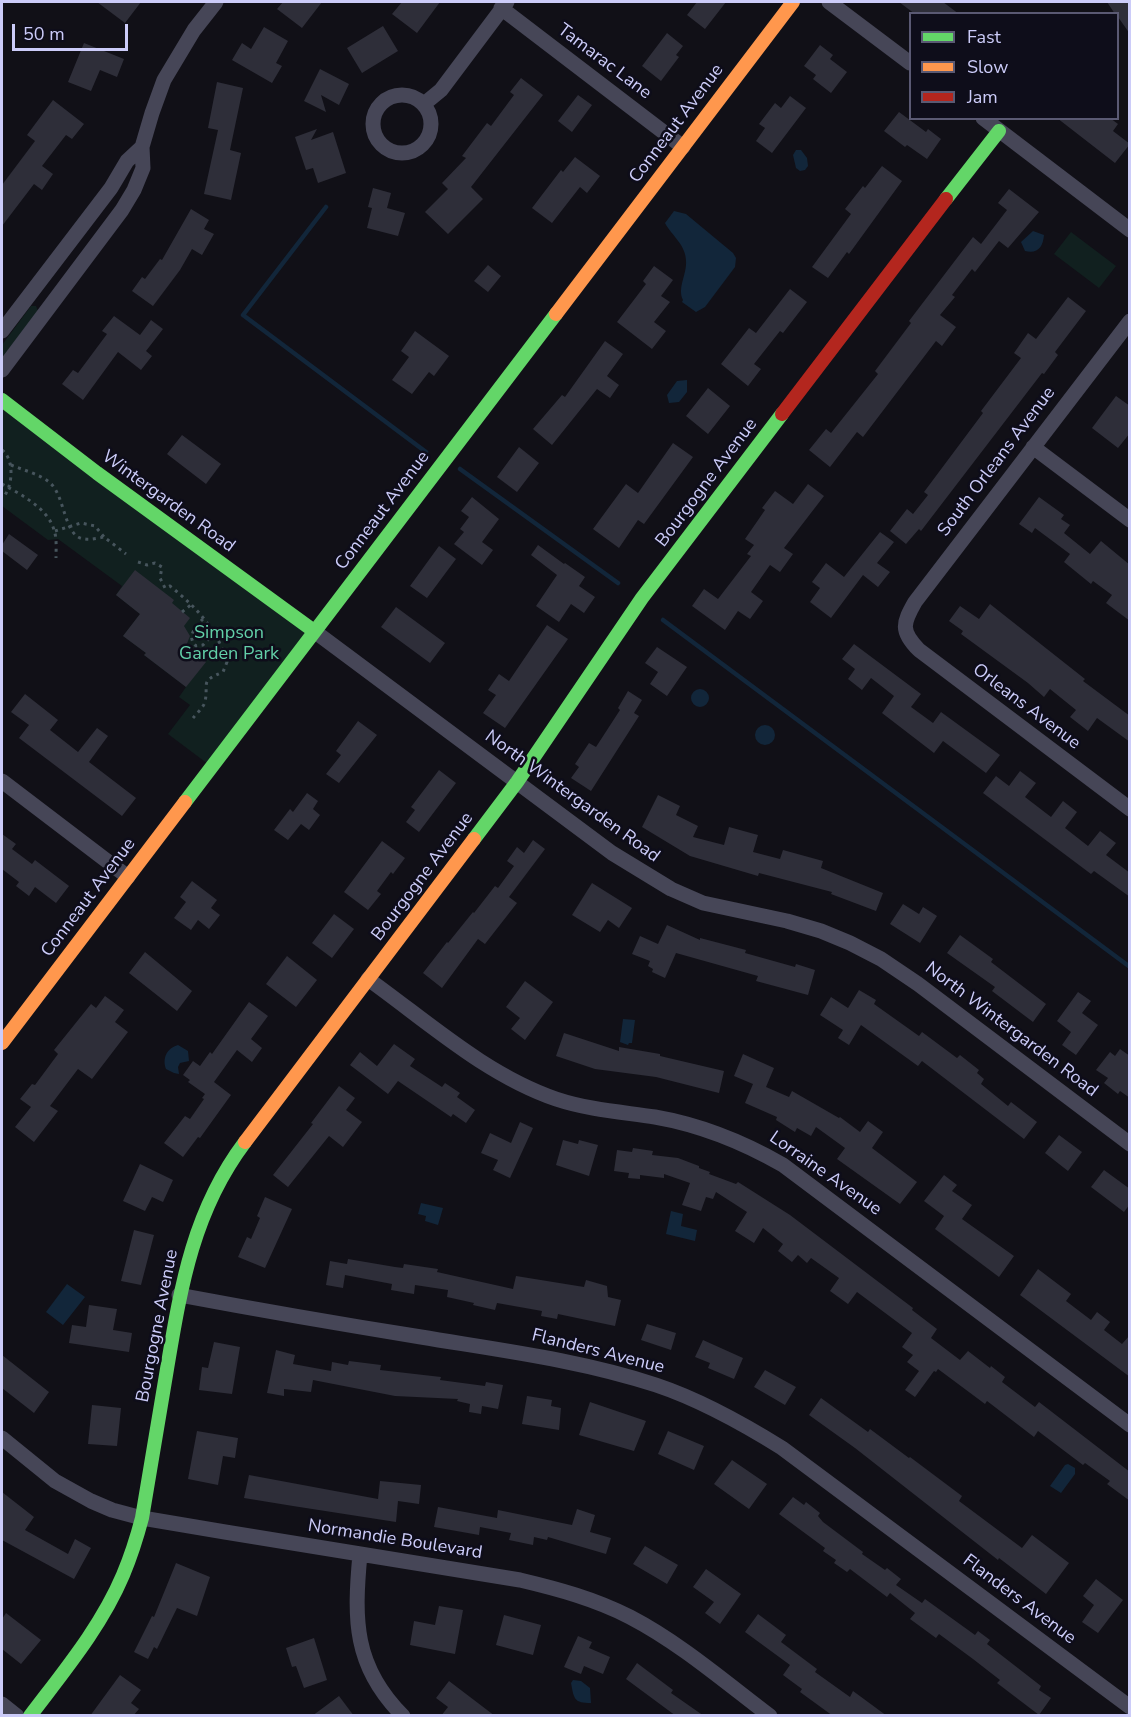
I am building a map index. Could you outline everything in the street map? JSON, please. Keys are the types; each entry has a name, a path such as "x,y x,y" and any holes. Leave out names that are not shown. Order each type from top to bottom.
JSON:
{"street":[{"path":"2,370 116,218 134,190 143,168 142,147 164,80 181,50 216,2"},
{"name":"Conneaut Avenue","path":"2,1043 793,2"},
{"path":"829,2 909,62"},
{"path":"424,104 441,90 504,5"},
{"name":"Tamarac Lane","path":"504,5 683,147"},
{"path":"985,120 1130,230"},
{"name":"Bourgogne Avenue","path":"30,1716 108,1609 124,1577 136,1544 179,1295 189,1253 216,1186 244,1142 517,782 642,598 999,131"},
{"path":"2,331 98,205 127,161 142,147"},
{"path":"98,205 116,218"},
{"path":"31,293 50,307"},
{"name":"South Orleans Avenue","path":"905,629 905,619 915,602 1130,321"},
{"name":"Wintergarden Road","path":"2,400 96,473 314,631"},
{"path":"1033,447 1130,520"},
{"name":"Orleans Avenue","path":"905,629 910,641 919,650 1130,809"},
{"name":"North Wintergarden Road","path":"314,631 612,853 671,889 704,903 787,921 820,931 881,959 918,984 1130,1144"},
{"path":"2,781 128,877"},
{"name":"Lorraine Avenue","path":"368,979 494,1070 525,1086 557,1099 591,1108 694,1125 729,1137 783,1165 1130,1425"},
{"name":"Flanders Avenue","path":"179,1295 546,1358 613,1372 658,1385 701,1402 742,1423 782,1448 1130,1707"},
{"name":"Normandie Boulevard","path":"2,1438 64,1486 112,1510 142,1518 520,1581 554,1588 587,1599 629,1617 659,1634 770,1716"},
{"path":"360,1554 356,1602 357,1625 362,1648 381,1690 402,1716"},
{"path":"2,1704 17,1716"}],"path":[{"path":"2,450 8,454 11,465 9,488 5,495 2,494"},
{"path":"11,465 50,482 61,496 70,527 76,536 84,539 104,537"},
{"path":"2,484 25,497 50,519 55,531 56,558"},
{"path":"55,531 81,523 95,526 104,537 126,554"},
{"path":"138,562 147,565 155,562 162,567 160,578 165,588 170,586 192,604 221,642 227,662 223,672 210,678 205,686 205,704 193,718"},
{"path":"182,612 192,604"},
{"path":"203,619 195,627 191,636 192,642 196,646 203,645 214,633"}],"green space":[{"path":"1071,232 1116,266 1099,288 1054,254"},
{"path":"31,306 36,306 38,311 2,358 2,345"},
{"name":"Simpson Garden Park","path":"2,400 314,631 212,767 168,734 190,705 179,697 186,687 123,636 140,614 116,595 122,586 58,539 48,540 2,506"}],"water":[{"path":"796,150 801,150 807,158 808,166 805,170 800,171 796,168 793,155"},
{"path":"674,211 686,214 736,258 735,267 705,307 696,312 682,302 681,291 686,266 684,250 665,223"},
{"path":"1033,231 1044,235 1042,243 1039,249 1025,251 1021,242"},
{"path":"687,380 687,392 679,402 669,403 667,395 677,381"},
{"path":"696,689 704,689 709,694 707,705 696,707 691,702 691,694"},
{"path":"761,725 769,725 775,731 775,739 769,745 761,745 755,739 755,731"},
{"path":"623,1019 635,1020 632,1043 628,1045 620,1042"},
{"path":"178,1045 188,1051 189,1061 180,1063 179,1074 166,1069 165,1061 168,1051"},
{"path":"421,1203 443,1208 438,1225 425,1221 426,1216 418,1214"},
{"path":"671,1211 683,1214 681,1226 697,1230 695,1241 666,1234"},
{"path":"67,1284 85,1297 63,1325 46,1312"},
{"path":"1068,1464 1075,1468 1075,1474 1061,1493 1050,1486"},
{"path":"573,1680 581,1681 590,1688 591,1703 576,1699 571,1683"}],"building":[{"path":"97,2 141,2 125,23"},
{"path":"283,2 322,2 302,28 277,9"},
{"path":"402,2 440,2 417,33 392,14"},
{"path":"697,2 726,2 705,29 687,15"},
{"path":"899,2 943,2 956,12 912,12"},
{"path":"1107,2 1130,2 1130,34 1119,18 1119,12 1114,12"},
{"path":"383,26 398,51 362,73 347,48"},
{"path":"264,27 288,41 276,63 282,66 272,83 232,60 242,43 251,49"},
{"path":"667,33 683,46 676,55 679,57 661,81 642,66"},
{"path":"84,43 124,59 117,77 100,70 91,91 68,82"},
{"path":"820,45 833,55 830,59 847,72 831,93 813,79 816,75 804,66"},
{"path":"320,69 349,84 339,105 321,95 326,112 304,101"},
{"path":"521,78 543,95 471,187 483,199 448,234 425,212 448,189 442,183 466,158 462,156 487,123 491,126 514,95 510,92"},
{"path":"217,82 243,88 230,150 241,153 231,200 204,194 218,130 208,128"},
{"path":"578,95 592,105 572,132 558,121"},
{"path":"790,96 806,108 772,153 756,141 765,128 759,124 775,103 781,108"},
{"path":"53,100 84,124 72,139 66,135 42,166 53,174 42,190 34,184 2,226 2,185 35,141 27,135"},
{"path":"899,112 926,132 928,129 941,139 927,159 907,145 905,147 884,131"},
{"path":"1060,120 1113,120 1118,124 1113,131 1130,144 1115,163"},
{"path":"317,129 311,140 333,132 346,173 318,183 313,168 306,170 295,137"},
{"path":"575,157 600,176 587,193 580,187 552,223 532,208 561,170 563,172"},
{"path":"882,166 902,181 849,254 847,252 828,278 812,267 851,214 845,209"},
{"path":"373,188 391,193 387,208 405,213 398,236 367,228 372,208 368,207"},
{"path":"1009,189 1039,212 1008,248 999,241 975,272 972,269 952,295 955,297 940,315 956,327 942,346 936,341 863,437 857,432 830,467 809,450 826,429 831,433 878,374 875,371 911,323 909,321 973,237 981,244 1007,210 998,203"},
{"path":"191,209 209,220 204,229 214,234 202,255 192,249 180,270 153,306 132,291 142,277 145,279 160,259 162,260"},
{"path":"488,265 501,276 488,292 474,281"},
{"path":"654,266 673,280 661,296 670,302 654,322 666,331 652,349 617,322 646,284 643,281"},
{"path":"790,289 807,302 783,333 780,331 754,364 761,369 748,386 721,364 749,328 756,333"},
{"path":"1068,297 1086,311 1055,352 1058,355 921,531 919,529 906,544 890,531 907,509 913,514 928,495 924,492 1021,358 1014,353 1028,333 1036,339"},
{"path":"114,316 140,335 151,320 163,329 146,351 152,356 141,370 118,352 83,400 62,384 73,370 78,373 107,334 102,331"},
{"path":"415,331 449,356 434,376 429,372 412,394 392,380 409,357 401,351"},
{"path":"605,341 623,354 607,376 619,385 610,398 597,389 552,445 533,429 562,395 565,397"},
{"path":"708,388 730,406 708,434 686,416"},
{"path":"1116,396 1130,406 1130,433 1118,448 1092,428"},
{"path":"182,435 221,464 206,484 167,454"},
{"path":"673,443 693,457 644,524 638,520 619,548 593,529 626,484 638,493"},
{"path":"519,447 539,463 517,492 497,477"},
{"path":"808,484 824,496 784,548 793,554 780,572 770,565 751,592 763,601 750,619 738,611 725,630 692,606 704,589 718,599 751,556 747,554 754,545 745,539 765,510 762,508 775,491 793,504"},
{"path":"472,497 499,519 482,542 493,550 482,565 454,544 464,532 460,529 469,517 461,511"},
{"path":"1039,497 1064,515 1061,519 1070,525 1064,533 1090,554 1101,541 1130,565 1130,621 1106,603 1112,595 1093,581 1091,584 1064,562 1070,554 1035,528 1032,533 1019,524"},
{"path":"880,532 894,542 877,563 890,572 878,587 863,575 831,618 810,602 820,588 812,582 826,563 844,577"},
{"path":"9,534 38,555 27,570 2,551 2,545"},
{"path":"538,545 585,577 579,586 595,597 584,613 571,604 559,622 536,606 557,575 531,555"},
{"path":"439,546 456,559 427,598 410,586"},
{"path":"135,570 174,600 172,603 190,618 184,626 190,636 186,646 206,662 186,687 123,636 140,614 116,595"},
{"path":"990,604 1085,679 1083,681 1130,716 1130,742 1097,718 1088,731 1070,717 1076,710 1050,689 1044,697 961,634 963,631 949,621 960,606 979,619"},
{"path":"396,607 445,643 430,663 381,627"},
{"path":"547,625 568,639 505,728 483,713 496,695 488,690 499,674 509,681"},
{"path":"854,644 921,694 911,707 933,723 941,712 1000,755 986,773 943,741 934,753 882,713 894,696 871,678 862,690 848,679 855,669 842,659"},
{"path":"657,647 687,667 667,696 650,684 658,672 645,663"},
{"path":"628,691 642,700 634,713 639,716 591,791 571,778 579,767 575,764 589,743 596,747 620,710 618,708"},
{"path":"25,694 58,720 50,730 78,752 97,728 108,736 89,762 136,798 122,816 19,738 29,725 11,712"},
{"path":"358,721 377,735 339,783 326,774 341,755 336,751"},
{"path":"439,770 456,783 419,832 406,822 415,810 411,807"},
{"path":"1020,771 1036,783 1025,797 1051,817 1063,801 1077,812 1065,828 1088,846 1100,831 1116,843 1106,855 1130,873 1130,897 1094,871 1091,874 983,793 996,776 1009,786"},
{"path":"307,793 318,801 313,809 320,815 309,830 301,824 288,840 274,830 290,809 293,812"},
{"path":"658,795 680,806 676,815 698,826 693,837 724,845 729,827 758,835 753,852 780,859 783,850 823,861 821,868 883,893 876,911 831,894 832,892 759,873 758,876 690,856 642,827"},
{"path":"2,834 16,844 12,849 32,864 35,860 69,886 56,903 35,887 29,896 16,886 19,882 2,869"},
{"path":"533,840 545,849 509,897 517,903 485,944 478,939 442,988 423,973 495,886 498,888 514,866 507,861 517,847 524,853"},
{"path":"382,841 405,858 377,891 381,894 368,910 344,892"},
{"path":"192,881 217,900 211,908 220,915 209,929 198,920 191,930 174,918 186,902 180,897"},
{"path":"592,883 632,908 619,928 608,920 600,932 572,915"},
{"path":"903,904 919,914 923,907 937,916 920,943 890,924"},
{"path":"334,914 354,929 332,958 312,943"},
{"path":"667,925 700,940 700,938 746,950 745,953 795,967 796,964 815,970 808,995 756,981 758,976 676,953 665,978 652,972 653,969 648,966 650,961 632,954 640,936 658,944"},
{"path":"960,935 993,959 991,962 1046,1004 1033,1022 992,991 995,987 947,953"},
{"path":"145,952 192,991 177,1011 129,973"},
{"path":"287,956 317,980 296,1007 266,984"},
{"path":"525,981 553,1002 525,1040 511,1029 520,1018 506,1007"},
{"path":"859,990 876,1000 874,1004 919,1036 922,1032 957,1058 960,1055 979,1070 977,1073 984,1079 981,1084 1008,1106 1011,1102 1037,1122 1024,1139 922,1061 918,1066 861,1025 849,1045 838,1038 843,1030 820,1015 831,997 848,1008"},
{"path":"1078,992 1091,1001 1082,1013 1098,1025 1076,1055 1062,1045 1071,1032 1057,1021"},
{"path":"105,996 124,1010 115,1022 128,1032 92,1079 78,1069 50,1106 58,1111 34,1142 15,1127 31,1107 20,1099 32,1084 35,1085 58,1054 54,1050 91,1004 96,1008"},
{"path":"249,1002 268,1016 251,1039 262,1048 252,1062 237,1050 214,1082 231,1095 200,1138 198,1137 183,1157 164,1143 185,1116 190,1119 205,1094 188,1082 190,1080 183,1075 193,1061 200,1066 210,1052 212,1054"},
{"path":"564,1033 619,1051 619,1047 660,1054 660,1056 724,1071 719,1093 656,1077 595,1069 556,1056"},
{"path":"394,1044 415,1059 410,1066 442,1087 445,1083 460,1093 457,1097 475,1110 466,1123 453,1114 451,1117 398,1081 388,1094 350,1065 360,1052 377,1066"},
{"path":"1120,1049 1130,1056 1130,1098 1120,1091 1118,1094 1104,1083 1108,1078 1096,1070 1110,1052 1115,1056"},
{"path":"743,1054 774,1068 766,1087 789,1097 792,1091 840,1117 860,1132 868,1121 883,1132 872,1148 917,1182 900,1204 837,1159 845,1148 816,1127 811,1136 797,1128 795,1132 776,1120 777,1117 745,1103 753,1084 734,1076"},
{"path":"339,1086 355,1098 346,1110 362,1122 343,1147 329,1136 288,1187 273,1175"},
{"path":"520,1122 533,1128 510,1178 493,1170 498,1160 481,1153 490,1133 511,1143"},
{"path":"1059,1135 1082,1152 1068,1171 1045,1153"},
{"path":"563,1140 578,1144 579,1140 598,1145 589,1176 556,1165"},
{"path":"633,1148 653,1151 652,1155 678,1158 699,1166 710,1172 709,1174 736,1184 738,1182 790,1215 913,1308 912,1310 937,1329 931,1338 960,1360 968,1351 990,1368 991,1366 1005,1377 1002,1382 1035,1407 1039,1402 1130,1472 1130,1501 1107,1484 1110,1481 1085,1463 1083,1465 1038,1431 1034,1437 987,1401 985,1404 938,1369 934,1371 915,1397 905,1390 919,1371 907,1362 913,1355 902,1347 912,1333 857,1292 848,1304 830,1291 839,1278 811,1258 807,1263 798,1255 792,1262 778,1251 783,1244 763,1228 754,1243 735,1231 747,1212 716,1192 713,1199 706,1197 701,1211 682,1205 690,1183 664,1174 664,1178 640,1175 640,1179 628,1178 629,1173 614,1171 617,1150 632,1152"},
{"path":"140,1164 173,1180 163,1202 152,1197 145,1211 123,1201"},
{"path":"1104,1170 1130,1189 1130,1204 1124,1212 1091,1187"},
{"path":"944,1175 957,1185 952,1191 972,1205 962,1219 1014,1256 999,1277 935,1229 944,1216 924,1201"},
{"path":"265,1197 292,1209 265,1268 238,1257 247,1237 251,1239 260,1218 257,1216"},
{"path":"134,1230 154,1235 141,1285 121,1281"},
{"path":"348,1259 403,1268 404,1264 438,1269 437,1272 513,1289 516,1276 584,1287 586,1280 607,1286 608,1297 621,1300 615,1326 558,1314 557,1319 541,1316 542,1311 497,1303 495,1310 447,1297 448,1290 415,1285 414,1294 391,1290 392,1284 345,1275 343,1288 326,1285 330,1261 347,1264"},
{"path":"1038,1269 1071,1294 1066,1301 1091,1320 1097,1312 1110,1322 1104,1330 1122,1344 1130,1335 1130,1377 1020,1295"},
{"path":"89,1305 117,1309 113,1330 132,1333 129,1352 69,1343 72,1325 86,1327"},
{"path":"647,1324 676,1333 671,1350 641,1340"},
{"path":"703,1340 743,1358 734,1379 708,1368 710,1363 695,1357"},
{"path":"214,1342 240,1347 232,1394 199,1390 202,1367 208,1368"},
{"path":"276,1350 295,1355 293,1364 331,1371 332,1362 348,1365 349,1361 381,1365 380,1370 441,1377 440,1380 485,1386 486,1382 503,1385 498,1409 482,1406 481,1414 469,1412 470,1404 457,1401 458,1399 395,1396 313,1380 311,1392 284,1389 284,1396 267,1393"},
{"path":"2,1355 49,1392 34,1413 2,1388"},
{"path":"765,1370 796,1387 785,1405 754,1387"},
{"path":"527,1396 552,1400 551,1406 561,1408 559,1430 522,1424"},
{"path":"821,1398 868,1432 870,1429 910,1457 962,1496 959,1501 1022,1548 1032,1535 1069,1563 1046,1594 809,1415"},
{"path":"590,1402 646,1421 634,1451 579,1435"},
{"path":"92,1405 121,1408 117,1446 88,1444"},
{"path":"197,1431 238,1438 235,1458 223,1456 218,1485 188,1479"},
{"path":"668,1431 704,1446 694,1470 658,1454"},
{"path":"732,1460 767,1484 749,1509 714,1484"},
{"path":"249,1475 378,1499 380,1481 421,1485 419,1504 398,1501 396,1522 244,1498"},
{"path":"2,1492 34,1517 25,1530 68,1554 75,1539 91,1548 74,1579 2,1540"},
{"path":"793,1497 804,1505 806,1502 820,1513 818,1516 823,1522 863,1552 862,1554 901,1579 896,1585 922,1603 925,1599 975,1635 978,1631 990,1640 987,1644 1041,1686 1039,1690 1051,1698 1039,1715 997,1683 1000,1680 973,1659 939,1634 936,1638 910,1619 915,1613 890,1593 887,1597 850,1569 847,1572 834,1563 836,1560 823,1551 825,1548 779,1514"},
{"path":"438,1507 497,1518 498,1510 572,1525 577,1509 595,1515 590,1532 611,1538 606,1554 548,1537 547,1540 534,1537 533,1545 509,1540 511,1533 480,1527 479,1535 434,1527"},
{"path":"645,1546 678,1565 667,1584 633,1564"},
{"path":"176,1563 210,1577 197,1616 177,1608 157,1649 154,1647 148,1659 134,1652 152,1616 154,1617"},
{"path":"706,1569 741,1594 720,1624 705,1613 714,1602 693,1587"},
{"path":"1096,1579 1123,1600 1098,1633 1082,1622 1094,1605 1083,1596"},
{"path":"439,1606 463,1610 455,1654 410,1645 414,1621 435,1625"},
{"path":"6,1613 41,1640 21,1664 2,1649 2,1619"},
{"path":"758,1614 786,1635 781,1642 817,1669 815,1672 850,1697 853,1691 887,1716 833,1716 800,1692 802,1689 783,1675 790,1665 745,1632"},
{"path":"504,1615 541,1625 533,1655 496,1645"},
{"path":"578,1636 592,1642 589,1648 610,1657 603,1674 584,1666 581,1674 564,1667"},
{"path":"314,1638 327,1680 304,1688 296,1666 292,1667 286,1648"},
{"path":"637,1663 673,1690 671,1693 704,1716 676,1716 626,1679"},
{"path":"120,1675 141,1690 131,1703 139,1709 133,1716 90,1716"},
{"path":"449,1681 495,1716 441,1716 448,1707 436,1698"},
{"path":"339,1696 354,1716 312,1716"}],"waterway":[{"path":"326,207 243,315 426,452"},
{"path":"460,469 618,583"},
{"path":"663,620 1130,967"}],"traffic: fast":[{"path":"946,199 999,131"},
{"path":"185,802 556,314"},
{"path":"2,400 97,473 314,631"},
{"path":"474,839 517,782 642,598 782,414"},
{"path":"30,1716 93,1631 129,1561 142,1518 178,1308 192,1250 213,1195 227,1168 245,1142"}],"traffic: slow":[{"path":"556,314 793,2"},
{"path":"2,1043 185,802"},
{"path":"245,1142 474,839"}],"traffic: jam":[{"path":"782,414 946,199"}]}
